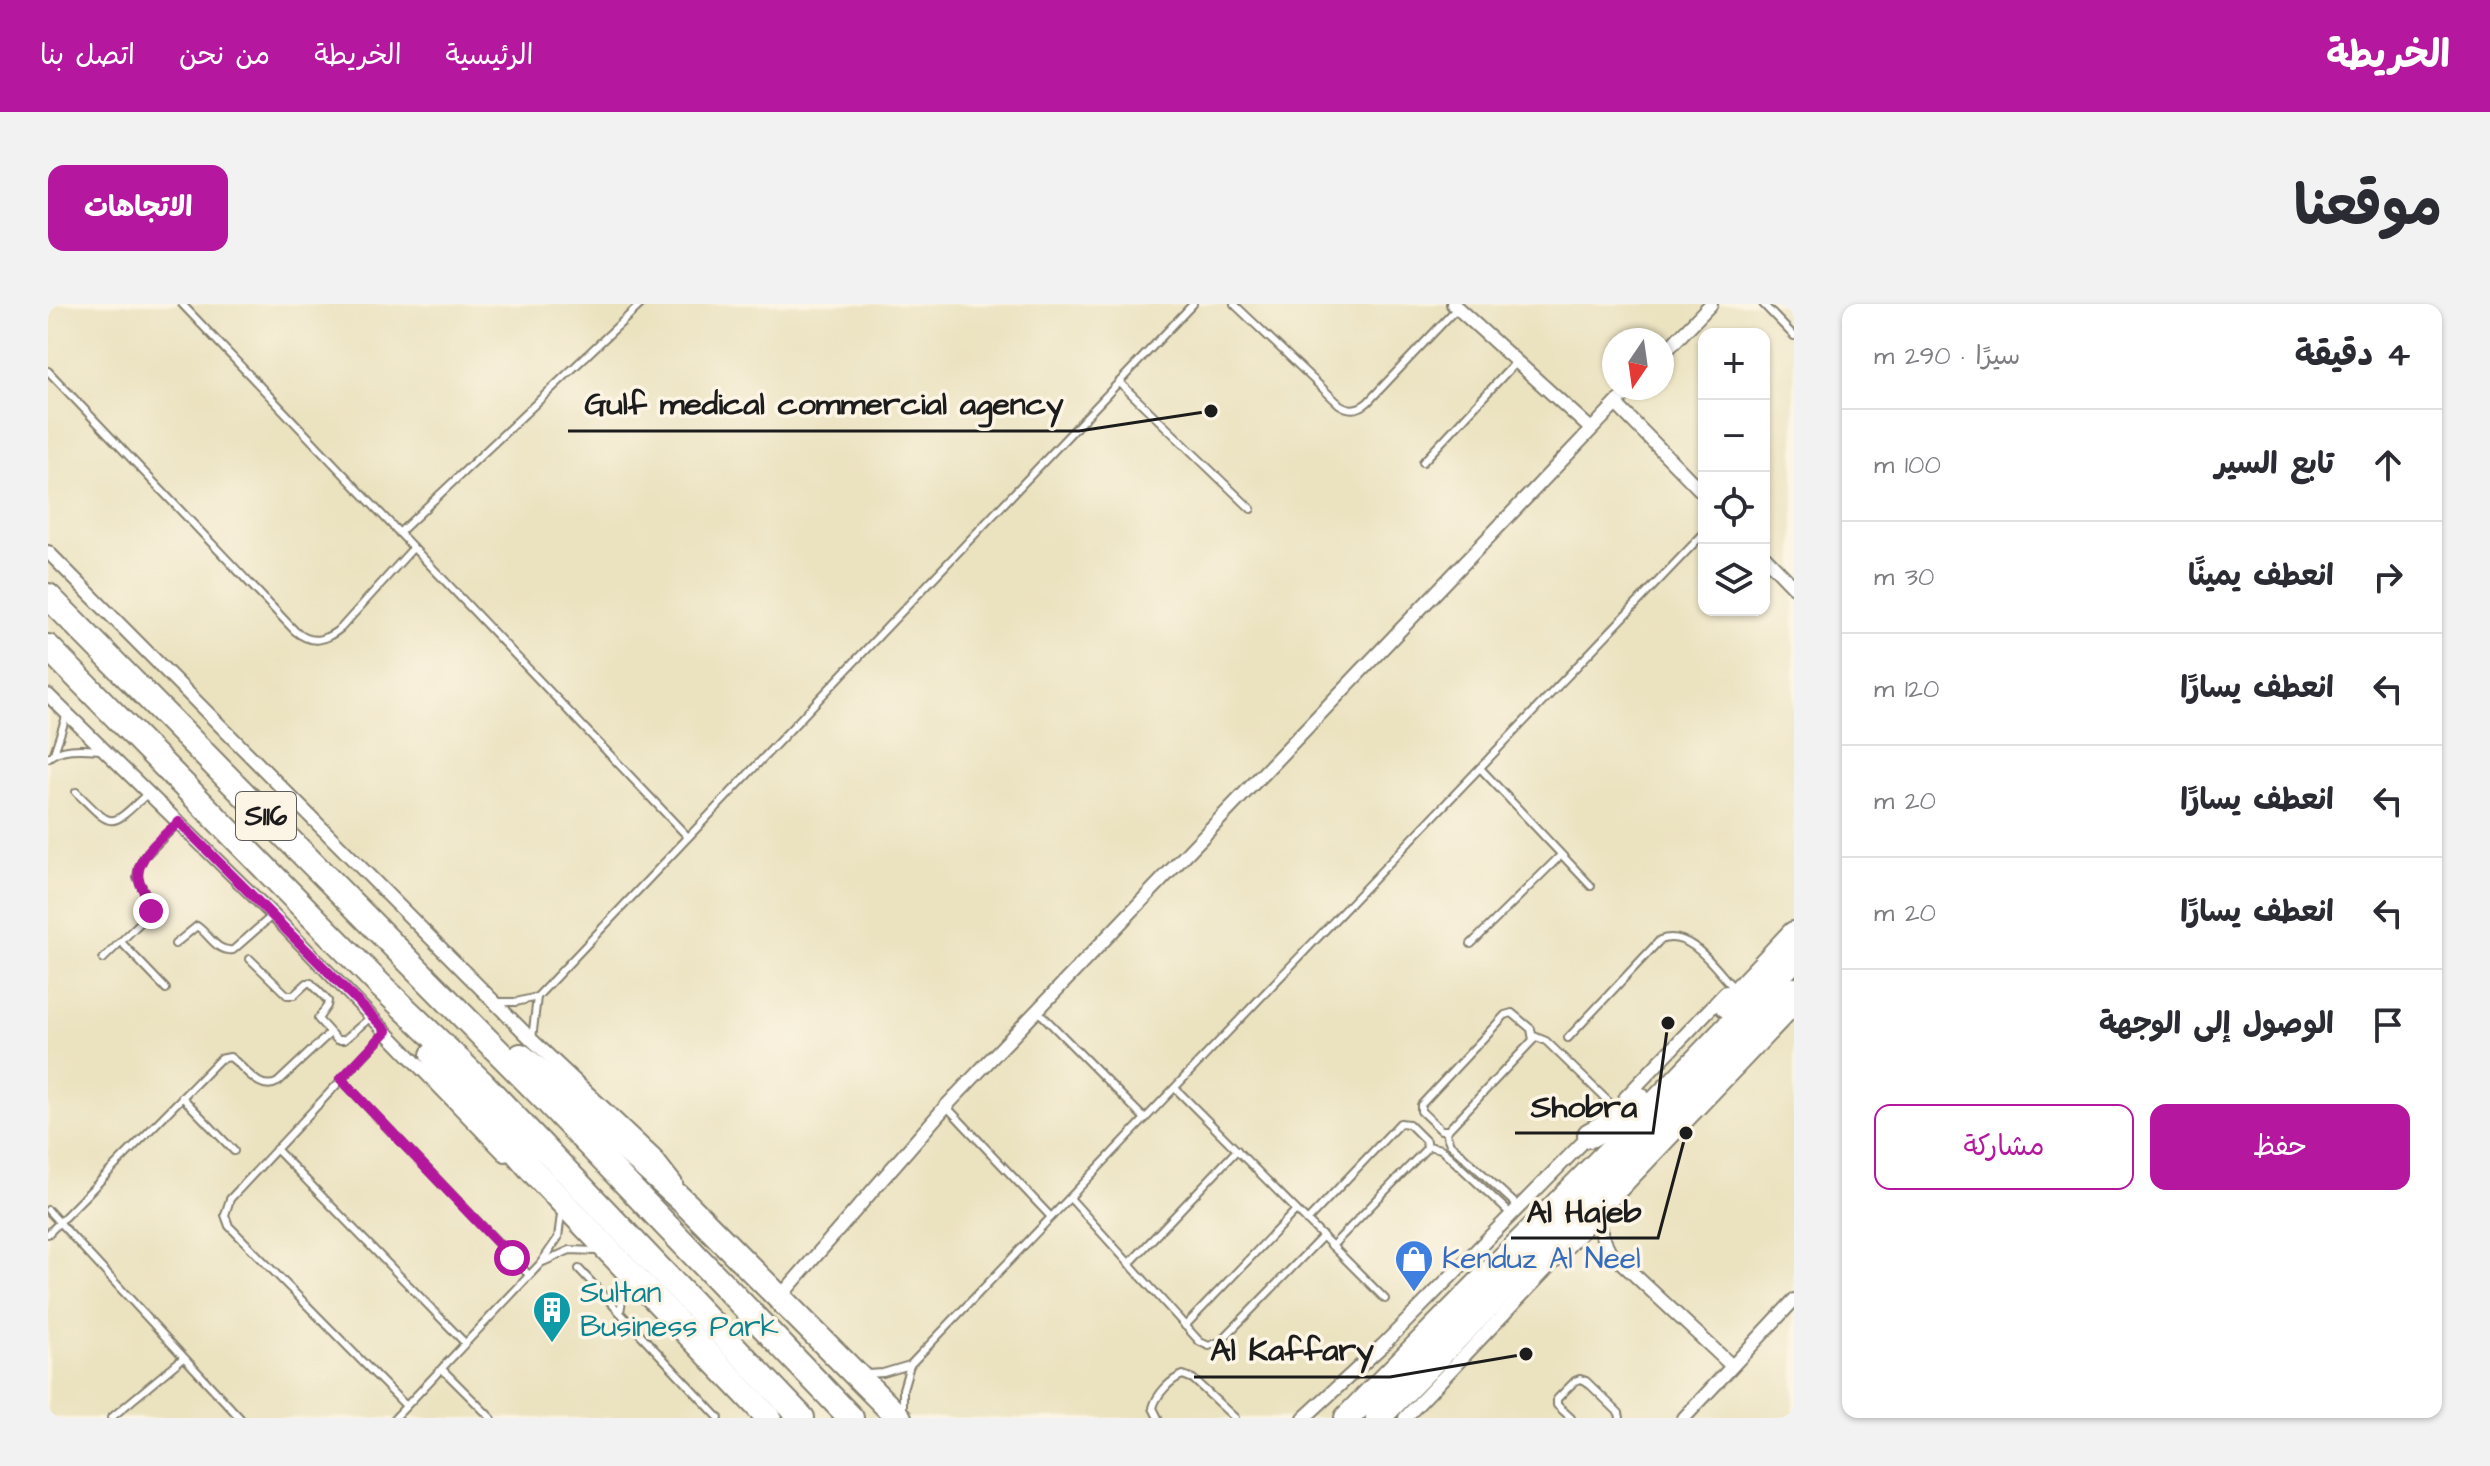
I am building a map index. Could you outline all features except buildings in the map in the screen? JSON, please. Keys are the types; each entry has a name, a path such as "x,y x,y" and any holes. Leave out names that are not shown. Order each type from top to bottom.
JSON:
{"highway":[{"name":"S116","path":"48,596 483,1036 851,1418"},
{"name":"S116","path":"48,647 381,986 482,1083 802,1418"},
{"path":"1590,1135 1619,1119 1794,934"},
{"path":"1360,1415 1794,959"},
{"path":"381,986 495,1129 769,1418"},
{"path":"1360,1415 1625,1167 1794,990"},
{"path":"483,1036 500,1042 534,1066 686,1204 902,1418"}],"street":[{"path":"1674,343 1711,304"},
{"path":"1455,306 1591,429"},
{"path":"780,1297 946,1106 1620,400"},
{"path":"1616,404 1698,488"},
{"path":"48,552 532,1040 655,1156 676,1183 686,1204"},
{"path":"1770,562 1794,587"},
{"path":"48,695 387,1031 667,1326 676,1333 697,1340"},
{"path":"1304,1418 1371,1357 1516,1212 1794,920"},
{"path":"1405,1418 1794,1009"},
{"path":"1597,1217 1610,1252 1732,1366"},
{"path":"1684,1418 1794,1300"}],"lane":[{"path":"182,304 688,837"},
{"path":"399,533 641,304"},
{"path":"532,1040 537,997 1193,304"},
{"path":"1234,304 1339,404 1351,409 1368,402 1455,306"},
{"path":"1763,304 1794,336"},
{"path":"1423,462 1516,362"},
{"path":"48,371 295,631 308,640 330,637 413,548"},
{"path":"1119,382 1251,509"},
{"path":"902,1418 903,1389 910,1365 1698,539"},
{"path":"51,756 67,714"},
{"path":"51,756 78,749 103,750"},
{"path":"1480,768 1591,886"},
{"path":"76,792 103,818 112,821 120,818 148,793"},
{"path":"103,959 151,911 137,877 139,867 144,857 179,822"},
{"path":"1471,944 1561,855"},
{"path":"175,944 197,926 219,949 233,950 273,915"},
{"path":"1568,1038 1660,940 1675,937 1689,941 1732,986"},
{"path":"121,942 166,989"},
{"path":"250,959 287,995 294,995 307,983 313,985 328,1001 318,1019 337,1040 342,1041 372,1016"},
{"path":"493,1001 516,1002 537,997"},
{"path":"1038,1010 1145,1119"},
{"path":"1516,1212 1450,1144 1445,1131 1421,1111 1423,1102 1505,1015 1512,1013 1519,1016 1534,1036 1546,1041 1610,1103 1613,1111"},
{"path":"387,1031 230,1199 225,1209 226,1221 406,1406"},
{"path":"48,1234 220,1059 226,1056 234,1059 262,1085 274,1085 329,1034"},
{"path":"1445,1131 1531,1043 1534,1036"},
{"path":"341,1079 529,1275"},
{"path":"1175,1088 1385,1299"},
{"path":"182,1097 234,1151"},
{"path":"946,1106 1051,1217"},
{"path":"1307,1221 1400,1123 1409,1124 1428,1146"},
{"path":"1428,1146 1441,1149 1516,1212"},
{"path":"1332,1246 1428,1146"},
{"path":"276,1149 465,1343"},
{"path":"1129,1264 1237,1150"},
{"path":"1070,1198 1204,1345 1218,1344 1323,1236"},
{"path":"48,1210 240,1418"},
{"path":"1185,1326 1296,1210"},
{"path":"395,1418 540,1264 558,1238 561,1214"},
{"path":"540,1264 570,1250 595,1251"},
{"path":"579,1269 719,1418"},
{"path":"620,1312 625,1283"},
{"path":"111,1418 183,1358"},
{"path":"855,1373 883,1373 910,1365"},
{"path":"442,1369 491,1418"},
{"path":"1158,1418 1153,1408 1155,1399 1175,1378 1183,1375 1193,1379 1235,1418"},
{"path":"1571,1418 1559,1407 1557,1399 1580,1379 1586,1381 1619,1413 1620,1418"}],"place":[{"name":"Gulf medical commercial agency","path":"1211,411"},
{"name":"Shobra","path":"1668,1023"},
{"name":"Al Hajeb","path":"1686,1133"},
{"name":"Kenduz Al Neel","path":"1414,1293"},
{"name":"Sultan Business Park","path":"552,1344"},
{"name":"Al Kaffary","path":"1526,1354"}],"route":[{"path":"151,911 137,877 139,867 144,857 179,822 387,1031 341,1079 512,1258"}]}
